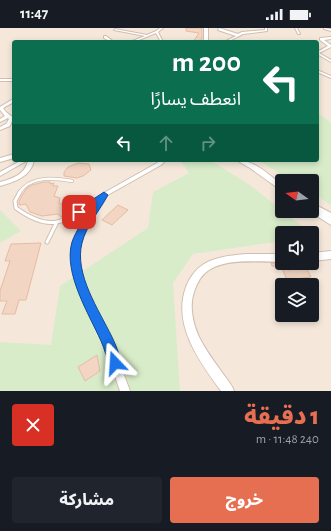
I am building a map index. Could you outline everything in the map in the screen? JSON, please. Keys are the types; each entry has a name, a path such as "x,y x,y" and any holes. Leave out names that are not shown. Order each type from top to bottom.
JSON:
{"street":[{"path":"137,40 157,32 162,28"},
{"path":"206,28 206,40"},
{"path":"229,40 245,32 267,31 266,28"},
{"path":"296,28 299,33"},
{"path":"325,28 331,30"},
{"path":"219,29 237,35"},
{"path":"115,30 148,35"},
{"path":"157,32 161,40"},
{"path":"106,37 110,40"},
{"path":"319,52 330,46 321,39 331,38"},
{"path":"324,50 330,53"},
{"path":"319,54 331,61"},
{"path":"319,72 331,77"},
{"path":"0,80 12,80"},
{"path":"11,118 2,111 1,107 12,101"},
{"path":"0,120 11,118"},
{"path":"0,129 8,125 11,118"},
{"path":"0,160 12,157"},
{"path":"0,174 22,162"},
{"path":"0,184 23,174 28,169 30,162"},
{"path":"124,391 108,342 82,287 75,263 76,244 80,234 104,195 161,162"},
{"path":"243,162 275,183"},
{"path":"319,209 331,216"},
{"path":"319,214 331,222"},
{"path":"319,257 331,256"},
{"path":"228,391 192,333 186,316 186,301 190,288 197,275 204,268 213,263 241,259 275,258"}],"lane":[{"path":"72,181 52,178 39,180 25,187 19,192 15,198 16,208 34,220 56,224 67,220 104,195"},
{"path":"47,242 56,224"}],"shaded area":[{"path":"0,28 331,28 331,391 0,391"}],"green space":[{"path":"319,114 331,123 331,205 319,197 319,174 281,174 261,162 319,162"},
{"path":"181,162 213,162 250,185 275,205 275,218 292,218 302,226 275,226 275,242 193,254 173,283 180,391 0,391 0,342 51,345 60,286 148,228 153,192 189,173"},
{"path":"0,210 21,231 0,243"}],"building":[{"path":"186,28 202,28 201,40 194,40 199,33 186,31"},
{"path":"78,163 89,164 91,170 83,176 77,178 64,176 64,172 68,167"},
{"path":"50,182 50,184 54,183 53,186 58,186 54,196 60,198 59,203 74,209 61,217 58,214 42,216 30,212 26,204 19,205 19,201 26,189 32,185"},
{"path":"118,205 128,210 112,225 102,220"},
{"path":"41,243 26,300 19,300 15,314 2,314 7,301 0,301 0,291 10,261 5,261 11,244"},
{"path":"271,263 275,263 275,266 272,266"},
{"path":"283,270 308,270 311,277 303,278 286,278"},
{"path":"97,355 100,371 85,381 78,367"}],"route":[{"path":"79,212 104,195 97,204 80,234 76,244 75,263 82,287 108,342 115,363"}]}
